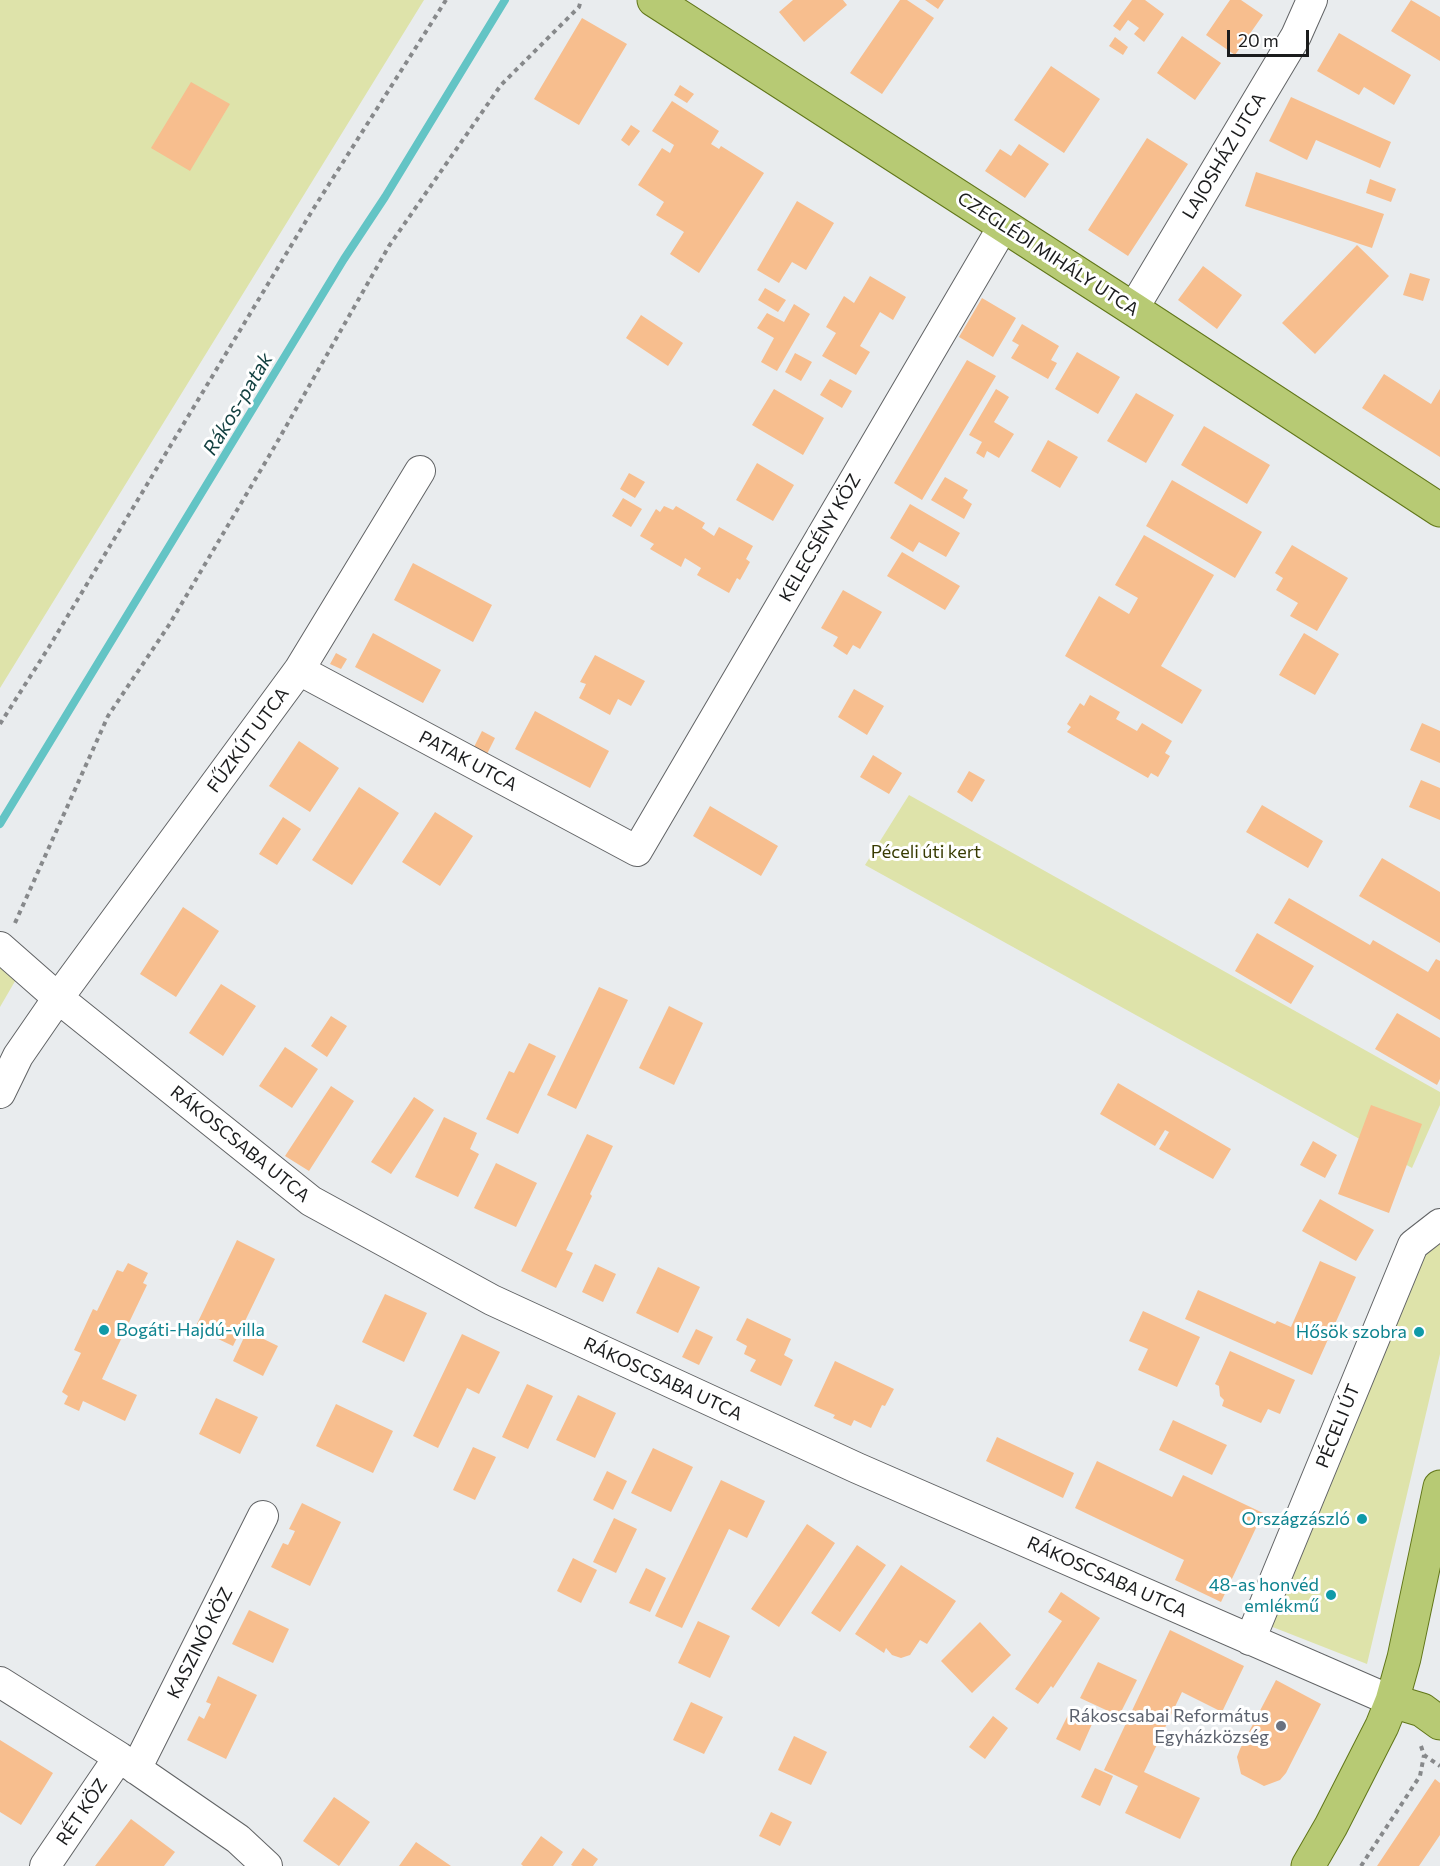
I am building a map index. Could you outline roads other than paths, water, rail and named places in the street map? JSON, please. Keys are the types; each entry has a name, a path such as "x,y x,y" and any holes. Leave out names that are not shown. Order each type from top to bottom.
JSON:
{"main road":[{"name":"CZEGLÉDI MIHÁLY UTCA","path":"654,0 1440,510"},
{"path":"1308,1866 1382,1726 1392,1701 1404,1658 1440,1487"},
{"path":"1392,1701 1422,1710 1430,1733"}],"street":[{"name":"LAJOSHÁZ UTCA","path":"1133,309 1296,36 1312,0"},
{"name":"KELECSÉNY KÖZ","path":"637,851 1004,225"},
{"name":"FŰZKÚT UTCA","path":"58,998 299,670 420,471"},
{"name":"PATAK UTCA","path":"299,670 637,851"},
{"name":"RÁKOSCSABA UTCA","path":"1,948 58,998 310,1201 482,1294 857,1468 1392,1701"},
{"path":"0,1093 18,1056 58,998"},
{"name":"PÉCELI ÚT","path":"1250,1640 1413,1245 1440,1224"},
{"name":"KASZINÓ KÖZ","path":"127,1763 263,1516"},
{"path":"0,1682 127,1763 238,1839 267,1866"},
{"name":"RÉT KÖZ","path":"45,1866 127,1763"}],"waterway":[{"name":"Rákos-patak","path":"0,824 344,259 385,197 505,0"}],"place":[{"name":"Bogáti-Hajdú-villa","path":"104,1330"},
{"name":"Hősök szobra","path":"1419,1332"},
{"name":"Országzászló","path":"1362,1519"},
{"name":"48-as honvéd emlékmű","path":"1331,1595"},
{"name":"Rákoscsabai Református Egyházközség","path":"1281,1726"}],"park label":[{"name":"Péceli úti kert","path":"926,852"}]}
